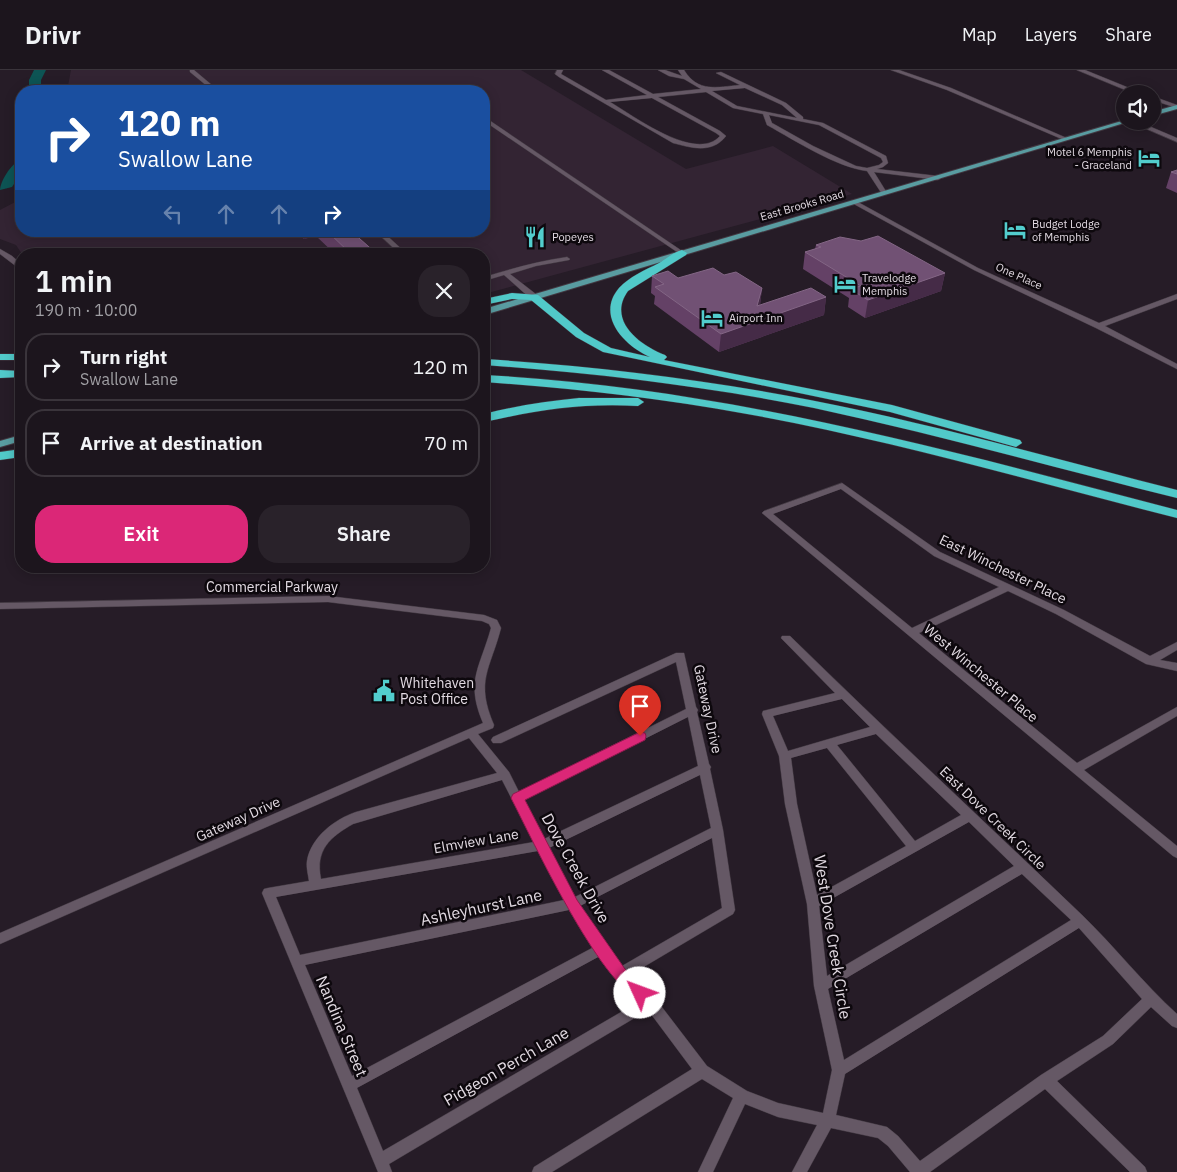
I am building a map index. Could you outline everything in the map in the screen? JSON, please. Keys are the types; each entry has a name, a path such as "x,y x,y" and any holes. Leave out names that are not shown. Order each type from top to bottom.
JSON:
{"highway":[{"path":"682,253 674,262 632,282 620,295 616,313 621,329 642,348 671,361 706,370"},
{"path":"490,301 512,296 534,297 580,334 607,350 638,358 823,394 958,427 1039,450 1133,483"},
{"path":"0,357 15,357"},
{"path":"490,363 602,372 749,392 859,414 1177,494"},
{"path":"0,374 15,374"},
{"path":"490,378 593,387 760,411 882,437 1177,514"},
{"path":"490,416 516,409 587,400 661,403 760,411"},
{"path":"0,456 15,454"}],"main road":[{"path":"1161,111 1176,107"},
{"name":"East Brooks Road","path":"490,310 1116,125"},
{"path":"0,444 15,440"}],"street":[{"path":"192,70 209,85"},
{"path":"560,70 558,74 561,76 675,142 692,147 709,146 723,136 605,70"},
{"path":"661,70 671,75 686,78 735,107 821,124 884,157 886,162 881,166 869,169"},
{"path":"681,70 686,78"},
{"path":"894,70 950,89 1066,140"},
{"path":"1080,70 1118,85"},
{"path":"719,73 784,104 802,119"},
{"path":"607,101 746,86"},
{"path":"1161,101 1176,107"},
{"path":"766,114 770,124 811,147 855,168 938,178"},
{"path":"490,124 682,253"},
{"path":"1152,130 1177,140"},
{"path":"869,169 884,194"},
{"name":"One Place","path":"854,202 976,269 1099,326 1177,367"},
{"path":"385,237 397,248"},
{"path":"0,251 15,262"},
{"path":"490,277 542,262 567,259"},
{"path":"504,272 534,297"},
{"path":"1099,326 1177,296"},
{"name":"East Winchester Place","path":"767,513 842,486 937,554 1008,587 1150,661 1177,667"},
{"name":"West Winchester Place","path":"767,513 1177,853"},
{"path":"911,633 1008,587"},
{"name":"Commercial Parkway","path":"0,606 313,598 484,618 492,622 496,628 480,672 478,688 478,700 489,725"},
{"name":"East Dove Creek Circle","path":"786,638 878,730 1080,921 1151,999 1177,1022"},
{"path":"1150,661 1177,645"},
{"name":"Gateway Drive","path":"497,740 680,656 718,830 729,910 620,974"},
{"name":"West Dove Creek Circle","path":"828,1120 839,1070 821,986 813,904 791,804 785,756 767,714 844,695"},
{"path":"517,798 693,710"},
{"path":"1076,769 1177,711"},
{"name":"Gateway Drive","path":"0,939 489,725"},
{"path":"785,756 878,730"},
{"name":"Dove Creek Drive","path":"471,733 505,775 543,844 572,904 602,949 620,974 650,1002 702,1070 742,1096 778,1110 828,1120"},
{"path":"830,744 913,848"},
{"name":"Elmview Lane","path":"268,893 543,844 705,768"},
{"path":"316,885 313,862 317,849 342,823 356,816 505,775"},
{"path":"813,904 970,816"},
{"name":"Ashleyhurst Lane","path":"296,962 572,904 718,830"},
{"path":"821,986 1023,867"},
{"name":"Nandina Street","path":"268,893 383,1166"},
{"path":"839,1070 1080,921"},
{"path":"349,1085 602,949"},
{"path":"799,1172 828,1120 882,1132 920,1171 1046,1080 1108,1040 1151,999"},
{"name":"Pidgeon Perch Lane","path":"383,1166 650,1002"},
{"path":"539,1172 702,1070"},
{"path":"1046,1080 1140,1172"},
{"path":"705,1172 742,1096"}],"shaded area":[{"path":"71,70 521,70 686,169 773,146 852,194 490,292 490,248 18,248 16,245 0,239 0,210 15,202 15,237 490,237 490,85 68,85"}],"building":[{"path":"878,236 945,273 868,300 850,289 861,286 805,252 821,247 816,245 840,237 861,241"},
{"path":"333,237 358,237 370,248 345,248"},
{"path":"713,268 724,275 736,272 762,288 757,306 811,288 826,297 721,334 655,287 664,284 652,276 668,271 678,278"}],"waterway":[{"path":"35,85 35,80 40,70"},
{"path":"0,186 7,184 15,173"}],"place":[{"name":"Motel 6 Memphis - Graceland","path":"1149,158"},
{"name":"Budget Lodge of Memphis","path":"1015,230"},
{"name":"Popeyes","path":"535,237"},
{"name":"Travelodge Memphis","path":"845,284"},
{"name":"Airport Inn","path":"712,318"},
{"name":"Whitehaven Post Office","path":"384,691"}],"route":[{"path":"640,736 517,798 543,844 572,904 620,974 640,993"}]}
